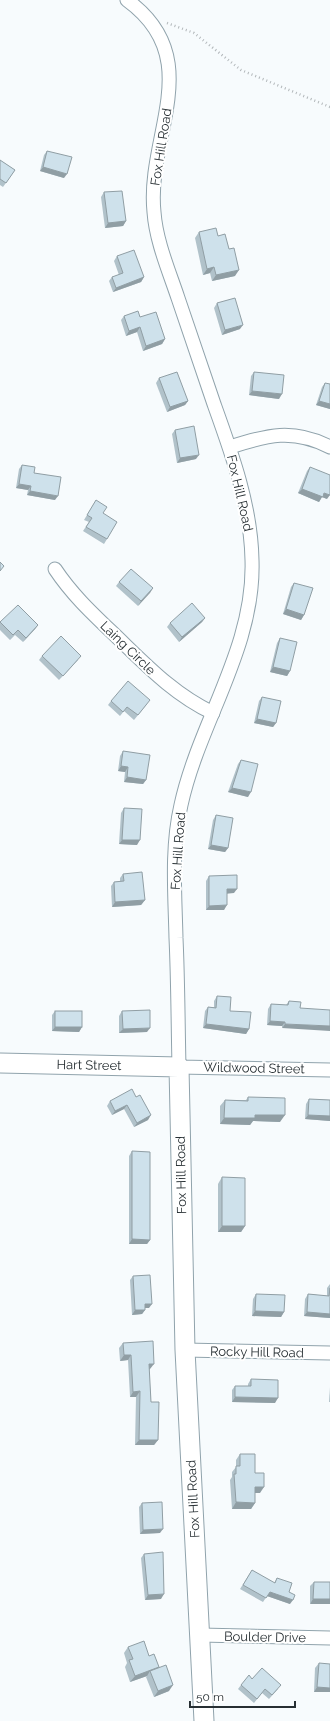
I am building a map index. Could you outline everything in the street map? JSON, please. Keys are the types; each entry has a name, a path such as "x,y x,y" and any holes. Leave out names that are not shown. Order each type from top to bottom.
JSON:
{"street":[{"name":"Fox Hill Road","path":"127,0 154,25 166,51 169,79 168,98 155,170 153,188 154,219 174,286 230,448 249,522 252,577 242,634 185,789 177,825 174,877 185,1350 204,1721"},
{"path":"230,448 261,437 289,434 305,437 330,448"},
{"name":"Laing Circle","path":"55,569 71,592 162,681 185,699 213,713"},
{"name":"Hart Street","path":"0,1063 179,1066"},
{"name":"Wildwood Street","path":"179,1066 330,1070"},
{"name":"Rocky Hill Road","path":"185,1350 330,1353"},
{"name":"Boulder Drive","path":"200,1635 330,1638"}],"path":[{"path":"154,25 166,23 173,24 194,33 241,70 330,107"}],"building":[{"path":"47,151 72,157 67,174 43,167"},
{"path":"0,160 15,170 6,183 0,179"},
{"path":"122,191 126,221 108,223 104,192"},
{"path":"216,228 218,236 225,234 229,249 234,248 239,270 216,275 214,267 207,269 199,232"},
{"path":"134,250 144,277 116,288 112,277 123,273 117,256"},
{"path":"235,298 243,325 225,330 217,303"},
{"path":"138,311 140,317 156,312 165,339 146,346 140,327 129,331 124,316"},
{"path":"177,372 188,401 170,407 159,378"},
{"path":"254,372 284,375 282,394 252,391"},
{"path":"325,383 330,384 330,404 319,401"},
{"path":"194,426 199,455 180,458 175,430"},
{"path":"22,465 35,467 34,473 61,477 58,496 30,491 31,486 19,484"},
{"path":"310,467 330,475 330,495 324,493 323,497 302,489"},
{"path":"96,500 107,507 103,513 117,522 107,539 86,527 92,518 87,515"},
{"path":"0,562 4,566 0,571"},
{"path":"131,569 153,588 141,601 119,582"},
{"path":"294,583 313,588 304,615 286,609"},
{"path":"192,603 205,618 182,637 170,623"},
{"path":"18,605 38,625 26,638 18,630 13,635 0,622"},
{"path":"61,636 81,656 63,676 42,656"},
{"path":"280,638 297,642 290,671 273,667"},
{"path":"128,681 150,700 138,715 127,707 123,712 111,701"},
{"path":"262,697 281,701 276,723 257,719"},
{"path":"123,751 150,755 146,780 127,777 128,767 121,766"},
{"path":"241,760 258,764 251,792 232,788"},
{"path":"124,808 142,809 140,840 122,840"},
{"path":"216,815 233,818 228,848 211,845"},
{"path":"142,872 145,900 115,902 114,882 124,881 123,874"},
{"path":"237,875 237,889 227,889 227,905 209,906 209,876"},
{"path":"217,996 231,997 230,1011 251,1012 249,1029 206,1024 208,1007 216,1008"},
{"path":"289,1001 301,1002 300,1008 330,1010 330,1026 285,1024 285,1022 270,1021 271,1004 288,1005"},
{"path":"150,1010 150,1028 123,1029 122,1011"},
{"path":"55,1011 82,1011 82,1027 55,1027"},
{"path":"132,1089 136,1097 140,1095 151,1115 137,1123 127,1105 115,1111 110,1101"},
{"path":"248,1097 285,1098 285,1115 255,1115 255,1118 224,1118 225,1100 248,1101"},
{"path":"309,1099 330,1100 330,1116 308,1115"},
{"path":"132,1151 150,1152 150,1240 132,1239"},
{"path":"222,1177 245,1178 245,1226 222,1226"},
{"path":"150,1275 152,1304 145,1304 145,1310 135,1310 133,1276"},
{"path":"330,1288 330,1314 307,1312 308,1294 329,1296"},
{"path":"256,1294 285,1295 284,1312 255,1311"},
{"path":"153,1341 154,1364 149,1364 151,1402 159,1402 158,1440 139,1440 140,1391 133,1392 131,1355 124,1355 123,1343"},
{"path":"251,1379 278,1380 278,1398 235,1397 235,1386 251,1386"},
{"path":"240,1454 255,1454 255,1473 264,1473 264,1487 255,1487 255,1503 236,1502 234,1474 236,1474 236,1466 240,1466"},
{"path":"162,1502 163,1529 143,1530 142,1503"},
{"path":"163,1552 164,1594 148,1595 144,1554"},
{"path":"252,1570 275,1583 277,1578 292,1583 289,1592 295,1595 293,1600 270,1592 266,1598 243,1585"},
{"path":"314,1582 330,1582 330,1599 313,1599"},
{"path":"144,1641 149,1656 154,1654 159,1667 135,1676 129,1660 133,1659 128,1647"},
{"path":"319,1663 330,1664 330,1688 317,1687"},
{"path":"166,1665 173,1685 158,1691 150,1671"},
{"path":"262,1668 281,1685 272,1695 265,1689 257,1699 241,1685 249,1675 252,1679"}]}
